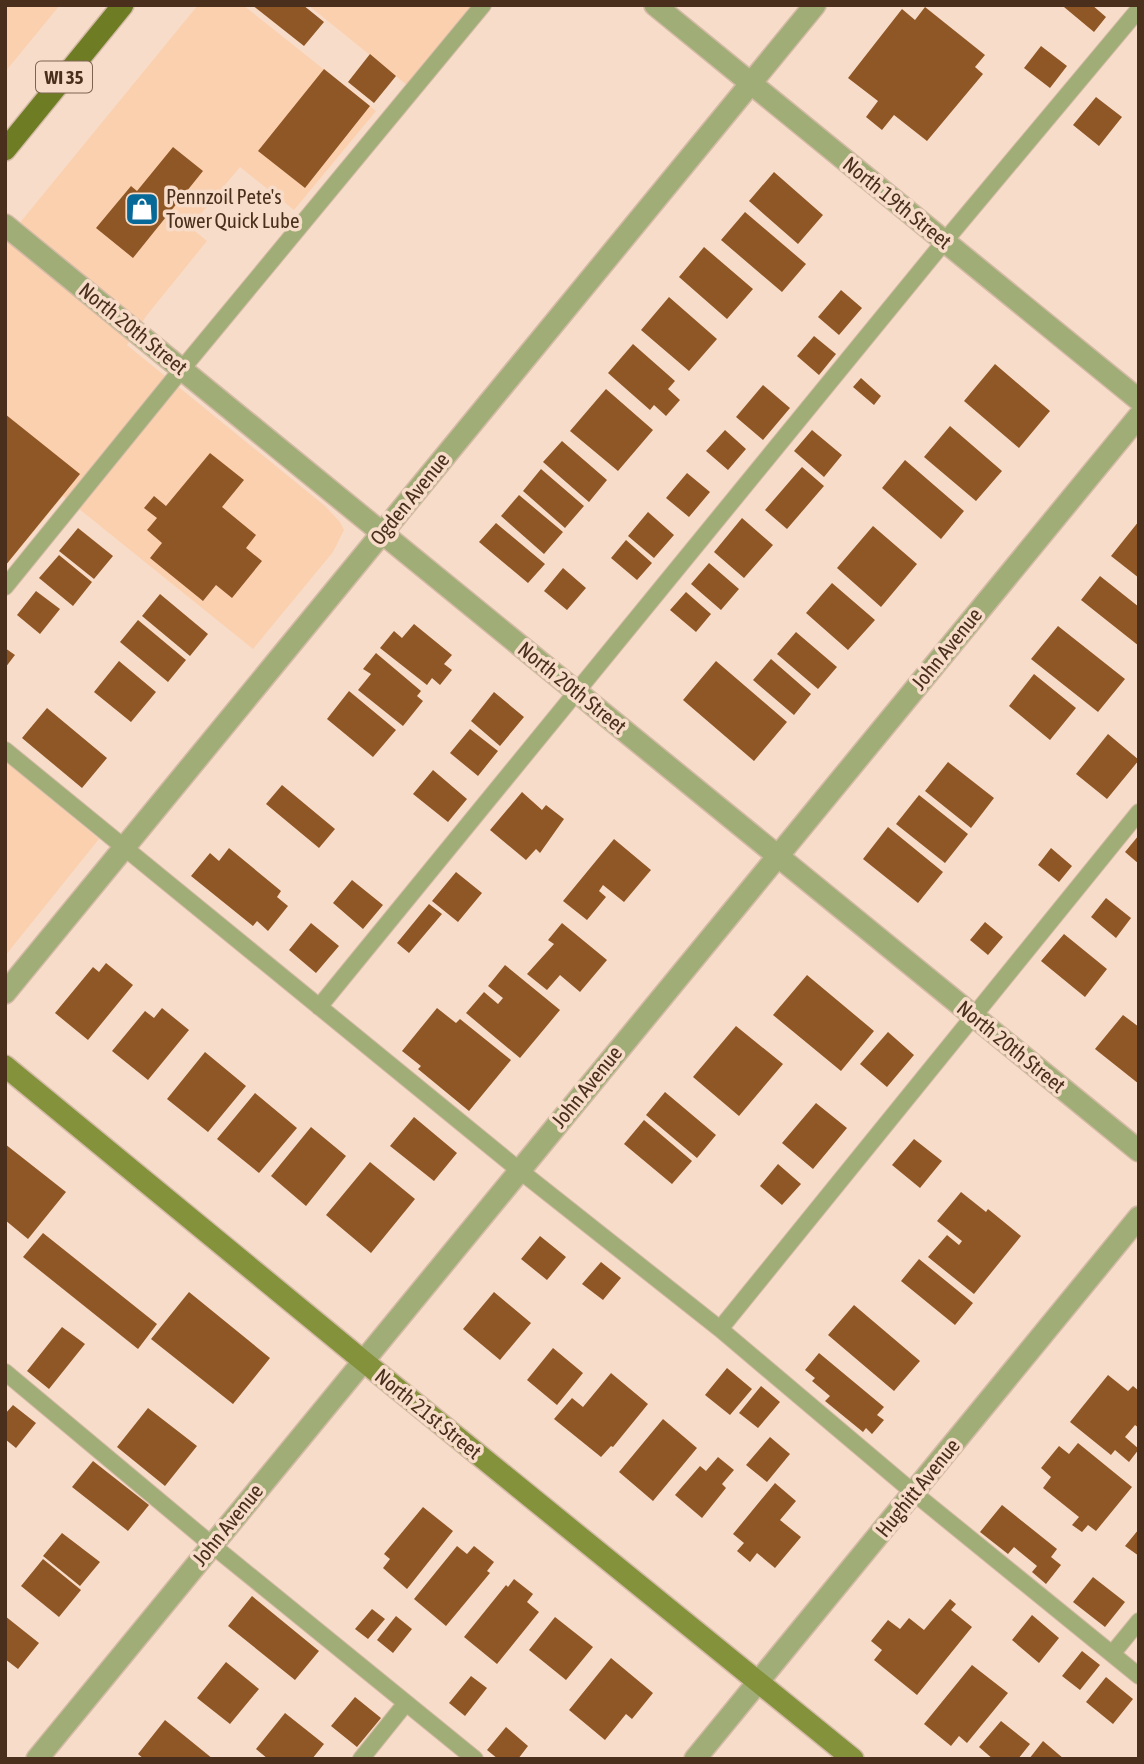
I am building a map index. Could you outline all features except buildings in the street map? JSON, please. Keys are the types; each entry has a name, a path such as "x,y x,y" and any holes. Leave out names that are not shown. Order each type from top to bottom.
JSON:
{"main road":[{"name":"WI 35","path":"5,150 123,5"}],"street":[{"name":"North 19th Street","path":"654,5 1139,400"},
{"name":"Ogden Avenue","path":"5,993 815,5"},
{"name":"North 20th Street","path":"5,225 1139,1151"},
{"name":"John Avenue","path":"37,1759 1139,416"},
{"name":"North 21st Street","path":"5,1066 853,1759"},
{"name":"Hughitt Avenue","path":"695,1759 1139,1217"}],"lane":[{"path":"5,587 483,5"},
{"path":"319,1007 944,242 1139,9"},
{"path":"5,750 519,1170 720,1329 914,1493 1139,1676"},
{"path":"720,1329 1139,811"},
{"path":"9,1382 475,1759"},
{"path":"1112,1654 1139,1621"},
{"path":"361,1759 406,1703"}],"shaded area":[{"path":"5,5 60,5 5,72"},
{"path":"198,5 243,5 376,111 294,210 240,167 190,227 207,241 147,315 127,345 325,506 344,530 333,552 253,649 63,496 5,566 5,241"},
{"path":"308,5 472,5 407,85"},
{"path":"5,761 99,839 5,956"}],"place":[{"name":"Pennzoil Pete's Tower Quick Lube","path":"142,209"}]}
